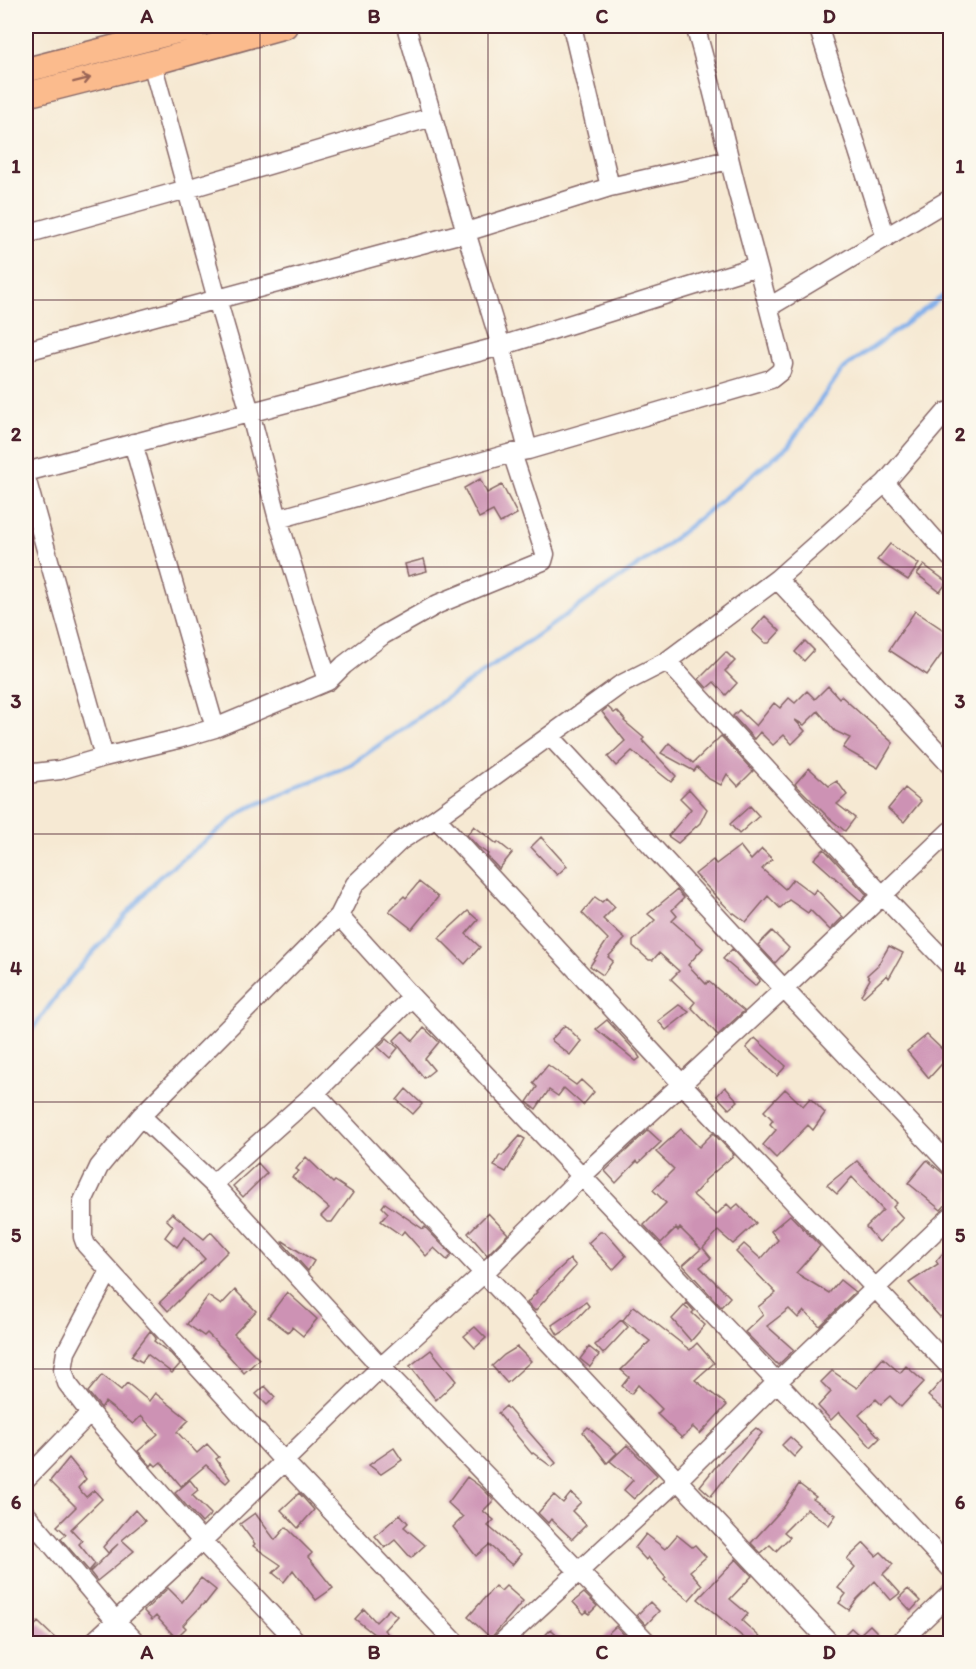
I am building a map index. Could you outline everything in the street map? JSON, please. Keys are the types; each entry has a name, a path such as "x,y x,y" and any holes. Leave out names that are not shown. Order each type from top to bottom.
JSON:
{"main road":[{"path":"26,69 129,34 197,26"},
{"path":"26,95 285,26"}],"street":[{"path":"26,774 60,770 215,728 328,681 383,635 429,609 543,561 545,554 520,451 501,346 406,26"},
{"path":"572,26 610,187"},
{"path":"278,519 771,379 781,371 783,364 769,307 695,26"},
{"path":"818,26 886,238"},
{"path":"152,63 278,519 328,681"},
{"path":"26,234 432,117"},
{"path":"26,351 466,232 610,187 729,160"},
{"path":"769,307 951,200"},
{"path":"26,472 501,346 757,266"},
{"path":"457,1644 283,1460 86,1245 83,1238 84,1202 99,1167 141,1116 339,916 355,884 400,841 436,818 620,685 667,660 777,579 885,483 949,412"},
{"path":"134,443 215,728"},
{"path":"26,478 104,757"},
{"path":"885,483 951,557"},
{"path":"777,579 951,765"},
{"path":"667,660 882,895 951,966"},
{"path":"550,736 784,989 951,1165"},
{"path":"436,818 682,1084 951,1367"},
{"path":"91,1644 381,1367 484,1273 581,1177 951,831"},
{"path":"339,916 412,997 951,1568"},
{"path":"213,1184 315,1093 412,997"},
{"path":"315,1093 831,1644"},
{"path":"141,1116 213,1184 381,1367 649,1644"},
{"path":"500,1644 678,1480 777,1382 951,1217"},
{"path":"109,1271 66,1352 63,1370 66,1383 202,1540 299,1644"},
{"path":"26,1479 90,1413"},
{"path":"26,1514 138,1644"},
{"path":"898,1644 951,1594"}],"building":[{"path":"480,479 487,493 502,485 517,514 500,523 493,511 479,518 464,488"},
{"path":"890,544 919,564 908,580 877,560"},
{"path":"424,559 427,571 408,576 405,564"},
{"path":"924,565 947,582 940,592 917,574"},
{"path":"915,611 951,635 951,641 927,675 889,650"},
{"path":"765,616 780,631 769,643 765,643 752,631"},
{"path":"805,641 814,650 804,661 795,652"},
{"path":"726,652 735,661 725,671 737,683 726,695 714,682 707,688 699,679"},
{"path":"828,686 893,743 878,768 843,748 850,738 835,731 818,711 804,725 795,720 805,731 792,744 784,735 773,745 760,732 754,739 733,716 739,710 756,726 774,703 780,708 789,698 795,703 807,691 815,699"},
{"path":"608,707 614,713 617,711 624,721 644,738 642,740 676,776 671,782 632,751 616,766 608,757 625,741 602,712"},
{"path":"721,736 753,771 738,786 727,774 721,785 709,779 697,767 694,771 661,753 669,743 693,763"},
{"path":"809,768 829,786 837,781 847,795 837,804 855,818 845,831 795,784"},
{"path":"905,788 921,801 904,822 888,809"},
{"path":"689,789 707,809 700,823 678,843 668,836 691,809 680,798"},
{"path":"750,806 759,816 739,834 730,824"},
{"path":"474,826 512,853 499,869 487,856 488,854 467,835"},
{"path":"541,837 567,866 557,875 531,847"},
{"path":"740,846 751,860 762,849 772,859 762,869 785,889 793,879 813,894 816,889 843,917 830,930 810,910 808,913 789,900 780,908 768,896 746,922 733,914 695,874 713,860 716,864"},
{"path":"824,849 867,895 861,901 814,859"},
{"path":"419,882 438,897 412,929 389,911 404,896 406,898"},
{"path":"677,890 684,898 672,910 677,916 672,921 703,948 688,965 706,984 708,981 744,1011 718,1035 691,1007 695,1002 671,979 679,971 659,953 653,960 649,960 633,946 633,941 655,920 648,914"},
{"path":"595,897 602,902 606,898 615,907 603,919 625,939 608,957 613,961 603,975 590,966 608,939 582,913"},
{"path":"468,911 478,920 466,934 480,947 465,964 439,938"},
{"path":"772,931 789,948 775,963 758,945"},
{"path":"889,946 903,953 889,978 887,975 863,997 861,995 870,979 867,975 878,965"},
{"path":"732,949 760,980 755,986 723,959"},
{"path":"679,1005 689,1012 666,1030 658,1021"},
{"path":"607,1020 640,1058 636,1061 596,1029"},
{"path":"565,1025 581,1041 570,1055 551,1040"},
{"path":"424,1028 439,1042 425,1059 434,1070 424,1078 394,1040 403,1031 413,1041"},
{"path":"927,1035 949,1056 929,1078 907,1051"},
{"path":"387,1038 398,1048 390,1058 378,1047"},
{"path":"755,1038 786,1066 777,1076 746,1048"},
{"path":"548,1065 576,1085 581,1080 594,1092 583,1105 564,1088 558,1096 549,1090 536,1109 527,1102 537,1087 533,1083"},
{"path":"725,1087 738,1101 729,1109 717,1096"},
{"path":"406,1089 422,1104 413,1114 397,1100"},
{"path":"785,1089 803,1106 810,1098 825,1113 813,1130 808,1125 776,1158 763,1145 776,1130 770,1124 773,1120 764,1111"},
{"path":"681,1129 699,1147 713,1133 734,1155 704,1181 693,1195 716,1215 727,1204 732,1209 738,1204 756,1223 733,1244 718,1231 703,1248 711,1258 700,1267 730,1297 721,1307 683,1265 701,1249 680,1228 678,1231 676,1228 661,1243 644,1225 666,1203 653,1190 674,1169 656,1152"},
{"path":"648,1130 661,1142 639,1163 637,1161 616,1183 605,1171"},
{"path":"520,1136 525,1139 506,1172 494,1166 500,1155 502,1156"},
{"path":"306,1157 333,1183 335,1181 353,1193 332,1222 327,1222 321,1216 329,1208 292,1177 299,1171 296,1169"},
{"path":"927,1160 951,1180 951,1199 941,1210 908,1183"},
{"path":"857,1161 897,1203 893,1207 903,1218 879,1242 866,1227 883,1210 852,1177 837,1194 827,1185"},
{"path":"258,1163 267,1173 243,1197 233,1186"},
{"path":"385,1203 423,1229 425,1227 452,1255 447,1260 434,1248 426,1256 404,1231 401,1235 381,1221 388,1213 382,1207"},
{"path":"172,1213 204,1239 211,1232 228,1251 168,1311 160,1302 205,1259 184,1237 177,1247 165,1237 173,1226 166,1219"},
{"path":"488,1213 508,1234 487,1255 468,1233"},
{"path":"790,1215 820,1246 796,1273 829,1293 840,1280 855,1292 820,1326 804,1311 798,1318 789,1309 767,1326 794,1350 778,1365 745,1332 763,1315 758,1307 776,1293 736,1252 744,1244 761,1259 778,1240 771,1231"},
{"path":"600,1232 605,1232 626,1256 613,1270 588,1243"},
{"path":"282,1242 314,1261 308,1271"},
{"path":"951,1244 951,1308 940,1317 909,1283 938,1264 936,1261"},
{"path":"570,1259 576,1266 535,1311 527,1303 536,1291"},
{"path":"235,1290 256,1311 234,1334 259,1359 244,1373 207,1333 204,1336 187,1324 208,1296 221,1305"},
{"path":"287,1292 317,1319 303,1336 292,1327 288,1332 268,1317"},
{"path":"586,1302 589,1306 566,1330 558,1335 552,1325"},
{"path":"687,1303 694,1311 692,1313 705,1325 691,1341 672,1319"},
{"path":"634,1306 690,1350 697,1343 714,1363 695,1380 727,1405 700,1434 693,1427 682,1438 657,1414 662,1409 638,1385 631,1394 622,1386 629,1377 621,1370 650,1341 623,1320"},
{"path":"621,1320 628,1327 603,1354 595,1345"},
{"path":"475,1327 486,1338 475,1348 464,1336"},
{"path":"150,1331 156,1338 154,1341 180,1364 172,1373 147,1354 142,1362 131,1356"},
{"path":"517,1347 531,1361 507,1383 492,1366"},
{"path":"589,1347 599,1355 590,1367 580,1359"},
{"path":"431,1350 456,1381 436,1400 410,1366"},
{"path":"883,1358 900,1373 906,1366 924,1382 901,1407 890,1396 881,1404 876,1399 859,1415 880,1438 871,1447 839,1412 831,1420 818,1406 831,1392 821,1382 832,1371 857,1388"},
{"path":"102,1375 121,1390 127,1383 149,1401 155,1393 189,1420 177,1432 197,1453 207,1444 219,1457 216,1459 230,1479 226,1483 206,1465 181,1486 161,1462 156,1466 153,1463 151,1466 138,1451 158,1434 141,1416 133,1424 105,1402 101,1408 88,1392"},
{"path":"945,1377 951,1378 951,1415 928,1396"},
{"path":"265,1386 275,1397 267,1405 256,1394"},
{"path":"506,1406 556,1463 552,1467 532,1454 498,1413"},
{"path":"588,1427 617,1453 607,1463 583,1432"},
{"path":"756,1428 762,1433 711,1496 700,1486 722,1459"},
{"path":"790,1437 802,1448 794,1457 782,1445"},
{"path":"627,1445 657,1475 634,1499 624,1490 633,1480 610,1461"},
{"path":"394,1448 402,1460 381,1474 369,1465"},
{"path":"69,1458 86,1479 78,1488 86,1497 94,1490 102,1499 71,1529 82,1541 79,1544 95,1564 89,1571 61,1539 66,1534 57,1526 76,1507 50,1481"},
{"path":"467,1477 494,1500 483,1511 494,1520 488,1526 521,1554 512,1565 489,1545 476,1556 453,1527 463,1517 448,1503"},
{"path":"190,1480 198,1490 192,1495 211,1514 202,1523 175,1493"},
{"path":"799,1484 816,1497 813,1499 836,1515 829,1525 807,1509 784,1532 790,1537 776,1551 770,1545 761,1553 751,1543 784,1507"},
{"path":"299,1493 314,1510 298,1528 281,1510"},
{"path":"571,1493 581,1502 572,1511 586,1525 572,1539 551,1519 548,1523 538,1513 554,1495 563,1503"},
{"path":"135,1510 145,1521 122,1540 134,1551 97,1581 90,1572 118,1544 108,1553 103,1547"},
{"path":"255,1513 275,1540 286,1527 312,1553 308,1557 333,1588 316,1600 293,1570 284,1582 273,1573 281,1565 253,1546 255,1544 240,1524"},
{"path":"400,1514 408,1523 404,1527 425,1545 411,1558 395,1540 385,1548 375,1536"},
{"path":"646,1534 665,1549 677,1535 692,1547 695,1545 706,1557 690,1571 702,1585 689,1600 664,1580 666,1578 648,1557 646,1560 635,1548"},
{"path":"864,1543 876,1556 881,1552 893,1564 883,1574 900,1593 891,1600 875,1581 849,1610 839,1603 846,1594 838,1588 855,1567 847,1559"},
{"path":"736,1559 752,1576 730,1599 748,1614 742,1621 762,1639 758,1644 751,1644 698,1599"},
{"path":"201,1578 216,1590 183,1625 186,1628 176,1638 156,1616 152,1620 144,1611 168,1588 182,1602"},
{"path":"495,1586 501,1591 506,1586 523,1601 491,1638 468,1617"},
{"path":"908,1589 920,1601 911,1611 899,1598"},
{"path":"584,1593 597,1606 589,1614 587,1611 584,1614 573,1602"},
{"path":"650,1602 659,1611 646,1625 637,1615"},
{"path":"364,1609 376,1622 389,1609 397,1616 384,1630 393,1639 390,1644 384,1642 366,1644 375,1635 355,1619"},
{"path":"38,1622 61,1644 26,1644 26,1636"},
{"path":"870,1625 879,1634 869,1644 850,1644 843,1636 851,1628 859,1635"},
{"path":"616,1626 628,1639 624,1644 597,1644"},
{"path":"551,1629 566,1644 537,1644"}],"waterway":[{"path":"26,1038 66,983 158,878 246,809 350,765 660,550 788,446 842,370 950,291"}]}
